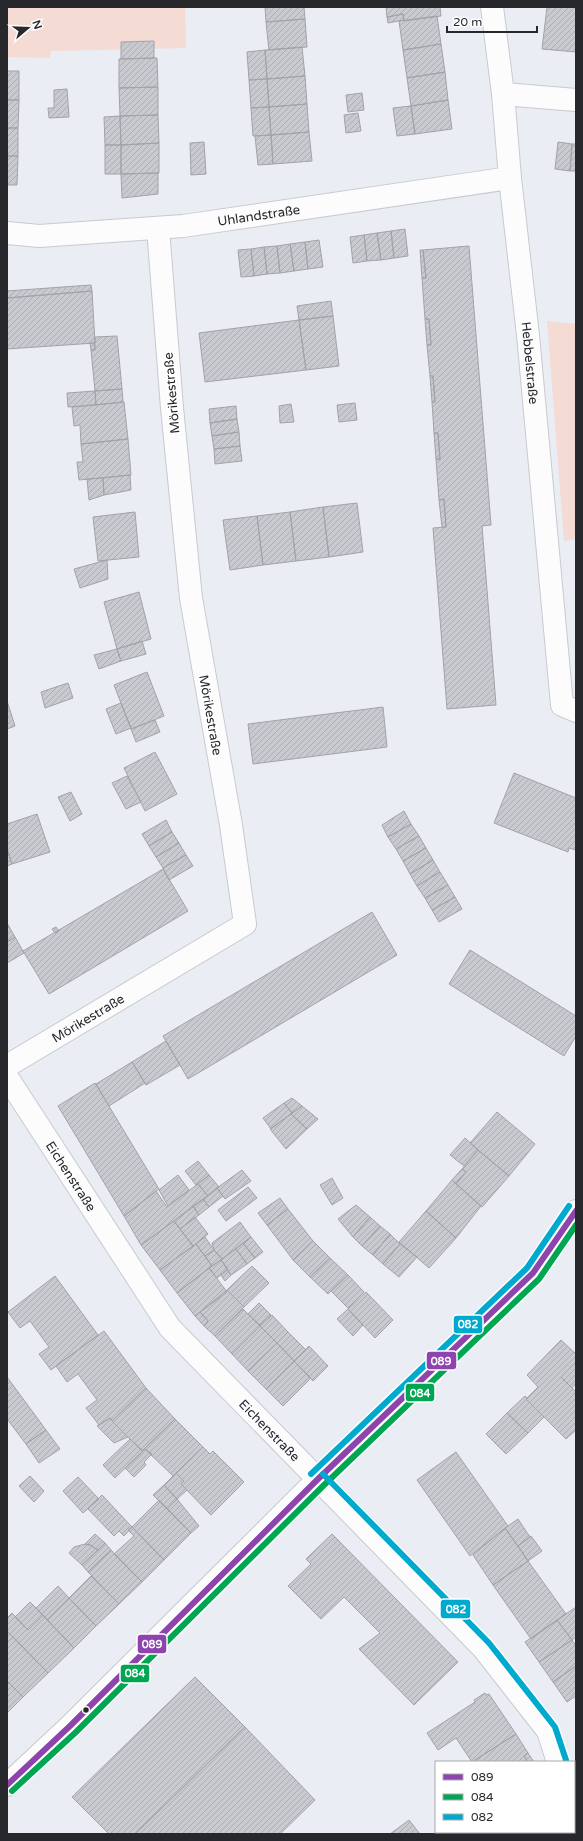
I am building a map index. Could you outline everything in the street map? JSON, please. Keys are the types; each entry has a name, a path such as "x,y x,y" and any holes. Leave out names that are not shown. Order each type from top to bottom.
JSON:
{"street":[{"name":"Hebbelstraße","path":"492,7 503,94 510,178 528,335 562,705 576,711"},
{"path":"503,94 576,100"},
{"name":"Uhlandstraße","path":"7,233 39,236 183,226 510,178"},
{"name":"Mörikestraße","path":"7,1066 245,924 231,825 191,598 172,408 158,228"},
{"name":"Eichenstraße","path":"7,1077 170,1328 483,1648 548,1732 558,1761"},
{"path":"7,1785 70,1726 317,1480 533,1273 576,1210"}],"shaded area":[{"path":"7,7 185,7 186,48 51,51 50,58 7,57"},
{"path":"547,321 576,324 576,539 564,541"}],"building":[{"path":"265,7 304,7 305,19 266,22"},
{"path":"386,7 440,7 441,16 404,21 403,14 387,17"},
{"path":"547,7 576,7 576,52 542,49"},
{"path":"403,14 404,20 388,23 387,17"},
{"path":"437,16 441,44 403,50 399,21"},
{"path":"305,19 307,47 269,50 266,22"},
{"path":"154,41 154,58 121,59 121,42"},
{"path":"441,44 445,72 407,78 403,50"},
{"path":"302,47 305,76 267,79 265,50"},
{"path":"265,50 267,79 249,80 247,52"},
{"path":"157,58 158,87 119,88 119,59"},
{"path":"7,71 19,71 19,100 7,100"},
{"path":"445,72 448,100 411,106 407,78"},
{"path":"305,76 307,104 269,107 267,79"},
{"path":"267,79 269,107 251,108 249,80"},
{"path":"158,87 158,115 120,116 119,88"},
{"path":"67,89 69,117 49,118 48,108 54,108 54,90"},
{"path":"362,93 364,110 348,112 346,95"},
{"path":"7,100 19,100 18,128 7,128"},
{"path":"448,100 452,129 415,134 411,106"},
{"path":"307,104 309,132 271,135 269,107"},
{"path":"411,106 415,134 397,136 393,108"},
{"path":"269,107 271,135 253,136 251,108"},
{"path":"358,113 361,131 346,133 344,115"},
{"path":"158,115 159,143 121,145 120,116"},
{"path":"120,116 121,145 105,145 104,117"},
{"path":"7,128 18,128 18,156 7,156"},
{"path":"309,132 312,161 273,164 271,135"},
{"path":"271,135 273,164 258,165 255,136"},
{"path":"204,142 206,174 191,175 190,143"},
{"path":"558,142 572,144 570,171 555,169"},
{"path":"159,143 159,173 121,174 121,145"},
{"path":"572,144 576,144 576,171 570,171"},
{"path":"105,145 121,145 121,174 105,174"},
{"path":"7,156 18,156 17,185 7,185"},
{"path":"158,173 158,194 122,198 121,174"},
{"path":"405,229 408,256 394,258 391,231"},
{"path":"391,231 394,258 381,260 377,233"},
{"path":"377,233 381,260 367,261 364,235"},
{"path":"364,235 367,261 353,263 350,237"},
{"path":"319,240 323,267 308,269 305,242"},
{"path":"305,242 308,269 294,271 290,244"},
{"path":"290,244 294,271 280,273 277,246"},
{"path":"277,246 280,273 267,274 264,247"},
{"path":"469,246 491,525 482,526 496,705 447,709 433,528 446,527 444,499 439,500 436,459 440,459 438,433 434,433 432,402 435,402 433,376 430,376 427,345 431,345 429,319 425,319 422,278 426,278 423,250"},
{"path":"264,247 267,274 254,276 251,249"},
{"path":"251,249 254,276 241,277 238,250"},
{"path":"420,250 423,250 426,278 422,278"},
{"path":"91,285 92,291 7,298 7,291"},
{"path":"92,291 95,343 7,349 7,298"},
{"path":"331,301 333,316 299,320 297,306"},
{"path":"333,316 339,366 306,370 299,320"},
{"path":"425,319 429,319 431,345 427,345"},
{"path":"299,320 306,370 205,382 199,333"},
{"path":"117,336 122,389 95,391 91,350 95,350 95,337"},
{"path":"90,343 94,343 95,350 91,350"},
{"path":"430,376 433,376 435,402 432,402"},
{"path":"122,389 123,402 96,405 95,391"},
{"path":"95,391 96,405 68,407 67,393"},
{"path":"124,402 128,439 81,444 80,425 74,426 72,407"},
{"path":"355,403 357,420 339,422 337,405"},
{"path":"291,404 294,422 280,423 279,406"},
{"path":"236,406 237,419 210,423 209,409"},
{"path":"237,419 239,432 212,436 210,423"},
{"path":"239,432 240,446 214,449 212,436"},
{"path":"434,433 438,433 440,459 436,459"},
{"path":"128,439 131,475 79,480 77,462 83,462 81,444"},
{"path":"240,446 242,461 215,464 214,449"},
{"path":"130,475 131,490 104,495 103,478"},
{"path":"103,478 104,495 89,500 87,479"},
{"path":"444,499 446,527 442,527 439,500"},
{"path":"357,503 363,552 329,557 323,507"},
{"path":"323,507 329,557 296,561 290,512"},
{"path":"135,512 139,557 98,561 93,517"},
{"path":"290,512 296,561 263,565 257,516"},
{"path":"257,516 263,565 230,570 223,520"},
{"path":"107,560 108,579 80,588 74,569"},
{"path":"139,592 151,639 117,649 104,602"},
{"path":"142,641 146,654 121,661 117,649"},
{"path":"117,649 121,661 99,669 94,655"},
{"path":"147,672 164,716 131,729 114,685"},
{"path":"68,683 73,698 45,708 41,692"},
{"path":"7,701 15,726 7,729"},
{"path":"121,703 131,728 116,734 106,709"},
{"path":"383,707 387,747 253,764 248,724"},
{"path":"155,720 160,732 136,742 131,729"},
{"path":"155,752 177,794 145,811 124,768"},
{"path":"514,773 576,798 576,850 569,848 568,852 494,823"},
{"path":"127,776 141,802 126,809 112,783"},
{"path":"71,792 82,814 70,821 58,797"},
{"path":"404,811 411,824 388,837 382,825"},
{"path":"37,814 50,852 12,864 7,849 7,824"},
{"path":"166,820 172,832 149,846 142,834"},
{"path":"411,824 419,836 396,849 388,837"},
{"path":"172,832 179,843 156,857 149,846"},
{"path":"419,836 426,848 403,861 396,849"},
{"path":"179,843 186,855 163,868 156,857"},
{"path":"426,848 433,860 410,874 403,861"},
{"path":"7,849 12,864 7,866"},
{"path":"186,855 193,866 169,880 163,868"},
{"path":"433,860 440,872 417,886 410,874"},
{"path":"163,869 188,911 49,994 23,951"},
{"path":"440,872 448,885 425,898 417,886"},
{"path":"448,885 455,897 432,910 425,898"},
{"path":"455,897 462,909 439,922 432,910"},
{"path":"372,912 397,955 188,1079 163,1036"},
{"path":"7,923 15,937 7,942"},
{"path":"56,927 59,931 55,933 52,929"},
{"path":"15,937 24,953 7,963 7,942"},
{"path":"470,950 576,1016 576,1036 564,1056 449,984"},
{"path":"166,1041 180,1065 146,1085 132,1062"},
{"path":"132,1062 145,1083 109,1106 96,1084"},
{"path":"95,1083 159,1189 124,1216 58,1106"},
{"path":"292,1098 302,1106 292,1113 284,1103"},
{"path":"284,1103 292,1113 271,1129 263,1118"},
{"path":"302,1106 318,1119 307,1129 291,1114"},
{"path":"497,1112 535,1144 509,1176 470,1143"},
{"path":"291,1114 307,1129 286,1149 270,1129"},
{"path":"465,1138 478,1150 464,1166 450,1155"},
{"path":"478,1150 509,1176 482,1207 456,1184 466,1172 462,1169"},
{"path":"198,1161 209,1175 196,1185 185,1171"},
{"path":"462,1169 466,1172 456,1184 452,1180"},
{"path":"242,1170 251,1181 225,1199 217,1188"},
{"path":"178,1175 189,1190 168,1206 159,1190"},
{"path":"209,1175 219,1187 208,1196 198,1184"},
{"path":"332,1178 343,1198 332,1205 320,1185"},
{"path":"452,1180 481,1206 456,1238 426,1211"},
{"path":"198,1184 208,1196 141,1245 124,1216 156,1191 167,1207"},
{"path":"248,1187 257,1198 226,1221 218,1210"},
{"path":"217,1188 223,1196 209,1207 203,1199"},
{"path":"280,1198 288,1209 267,1225 258,1213"},
{"path":"203,1199 209,1207 199,1215 193,1206"},
{"path":"356,1205 370,1217 353,1237 338,1219"},
{"path":"193,1206 199,1215 180,1229 174,1221"},
{"path":"288,1209 313,1241 293,1260 267,1225"},
{"path":"426,1211 456,1238 429,1268 399,1242"},
{"path":"195,1217 208,1234 193,1246 180,1229"},
{"path":"370,1217 380,1226 362,1246 353,1237"},
{"path":"174,1221 193,1246 160,1270 141,1245"},
{"path":"240,1222 251,1237 222,1259 214,1250 212,1243"},
{"path":"380,1226 390,1234 373,1255 362,1246"},
{"path":"390,1234 400,1244 383,1264 373,1255"},
{"path":"205,1237 214,1250 205,1256 196,1244"},
{"path":"251,1237 263,1252 255,1258 243,1243"},
{"path":"313,1241 330,1258 310,1277 293,1260"},
{"path":"243,1243 255,1258 247,1264 236,1249"},
{"path":"196,1244 212,1266 177,1293 160,1270"},
{"path":"400,1244 417,1257 399,1277 383,1264"},
{"path":"236,1249 247,1264 231,1275 221,1260"},
{"path":"214,1250 222,1259 212,1266 205,1256"},
{"path":"330,1258 348,1275 328,1294 310,1277"},
{"path":"221,1260 228,1269 217,1278 209,1268"},
{"path":"252,1266 269,1283 244,1307 227,1290"},
{"path":"209,1268 227,1292 195,1316 177,1293"},
{"path":"227,1270 231,1275 225,1281 221,1275"},
{"path":"348,1275 364,1292 348,1308 331,1291"},
{"path":"55,1276 98,1335 51,1370 39,1354 49,1347 30,1321 20,1328 8,1312"},
{"path":"227,1290 244,1307 215,1336 204,1326 208,1321 200,1312"},
{"path":"366,1292 393,1320 375,1338 348,1309"},
{"path":"259,1303 271,1315 260,1325 248,1314"},
{"path":"243,1309 260,1326 232,1354 215,1336"},
{"path":"348,1309 363,1325 353,1336 337,1319"},
{"path":"200,1312 208,1321 204,1326 195,1316"},
{"path":"272,1315 288,1332 277,1343 260,1326"},
{"path":"260,1326 277,1343 248,1371 232,1354"},
{"path":"104,1331 146,1388 112,1421 110,1418 99,1425 86,1408 97,1400 78,1374 67,1382 56,1366"},
{"path":"288,1332 306,1350 294,1361 277,1343"},
{"path":"561,1340 576,1354 576,1362 561,1377 576,1392 576,1430 566,1439 526,1399 538,1387 527,1375"},
{"path":"277,1343 294,1361 266,1389 248,1371"},
{"path":"309,1346 328,1366 313,1381 294,1361"},
{"path":"294,1361 311,1378 283,1406 266,1389"},
{"path":"576,1362 576,1383 572,1388 561,1377"},
{"path":"7,1377 46,1430 26,1444 7,1419"},
{"path":"146,1388 175,1419 142,1451 112,1421"},
{"path":"525,1396 527,1398 526,1399 544,1417 528,1433 507,1413"},
{"path":"507,1413 528,1433 506,1454 486,1434"},
{"path":"110,1418 128,1437 114,1443 97,1426"},
{"path":"175,1419 203,1447 173,1476 145,1449 142,1451"},
{"path":"46,1430 60,1449 39,1463 26,1444"},
{"path":"130,1439 143,1451 115,1478 103,1465"},
{"path":"203,1447 210,1454 213,1451 244,1482 211,1515 181,1484 184,1481 176,1473"},
{"path":"145,1449 152,1454 144,1462 146,1465 134,1477 125,1468"},
{"path":"456,1452 508,1526 470,1556 417,1480"},
{"path":"176,1473 184,1481 181,1484 187,1490 177,1499 164,1485"},
{"path":"30,1476 44,1491 34,1502 19,1486"},
{"path":"78,1477 99,1499 83,1513 63,1491"},
{"path":"164,1485 177,1499 167,1509 153,1495"},
{"path":"102,1495 132,1527 124,1536 119,1531 114,1536 88,1509"},
{"path":"177,1499 199,1526 191,1533 167,1509"},
{"path":"159,1500 191,1533 164,1560 132,1527"},
{"path":"518,1519 530,1537 518,1546 505,1528"},
{"path":"132,1527 164,1560 142,1582 114,1554 134,1536 128,1530"},
{"path":"505,1528 528,1561 493,1585 473,1555"},
{"path":"95,1534 105,1543 98,1550 85,1544"},
{"path":"332,1534 458,1662 414,1705 359,1649 380,1633 344,1597 321,1619 288,1586 311,1564 306,1559"},
{"path":"531,1536 542,1551 528,1561 518,1546"},
{"path":"105,1543 111,1550 88,1572 82,1565"},
{"path":"85,1544 98,1550 82,1565 69,1553 74,1547"},
{"path":"111,1550 142,1582 119,1604 88,1572"},
{"path":"528,1561 566,1614 531,1639 493,1585"},
{"path":"91,1576 119,1604 96,1626 69,1598"},
{"path":"58,1586 69,1598 47,1620 36,1608"},
{"path":"69,1598 96,1626 74,1648 47,1620"},
{"path":"30,1602 43,1615 28,1630 15,1617"},
{"path":"576,1607 576,1637 572,1640 557,1620"},
{"path":"12,1613 28,1630 43,1615 74,1648 48,1673 7,1631 7,1618"},
{"path":"557,1620 572,1640 539,1662 525,1642"},
{"path":"7,1631 13,1637 7,1643"},
{"path":"13,1637 48,1673 23,1697 7,1681 7,1643"},
{"path":"572,1640 576,1646 576,1666 553,1682 539,1662"},
{"path":"576,1666 576,1696 567,1702 553,1682"},
{"path":"195,1677 245,1727 135,1834 109,1834 72,1797"},
{"path":"7,1681 23,1697 7,1713"},
{"path":"485,1693 486,1695 489,1694 516,1734 474,1761 471,1761 456,1738 438,1750 427,1733 475,1702 474,1700"},
{"path":"245,1727 315,1800 280,1834 135,1834"},
{"path":"516,1734 528,1753 524,1756 527,1761 474,1761"},
{"path":"528,1753 533,1761 527,1761 524,1756"},
{"path":"409,1820 420,1834 390,1834"},
{"path":"452,1833 484,1834 453,1834"}],"transit line":[{"name":"082","path":"311,1474 527,1268 569,1206"},
{"name":"089","path":"7,1785 70,1726 317,1480 533,1273 576,1211"},
{"name":"084","path":"12,1791 76,1732 323,1486 539,1279 576,1225"},
{"name":"082","path":"323,1474 489,1643 555,1727 566,1760"}]}
